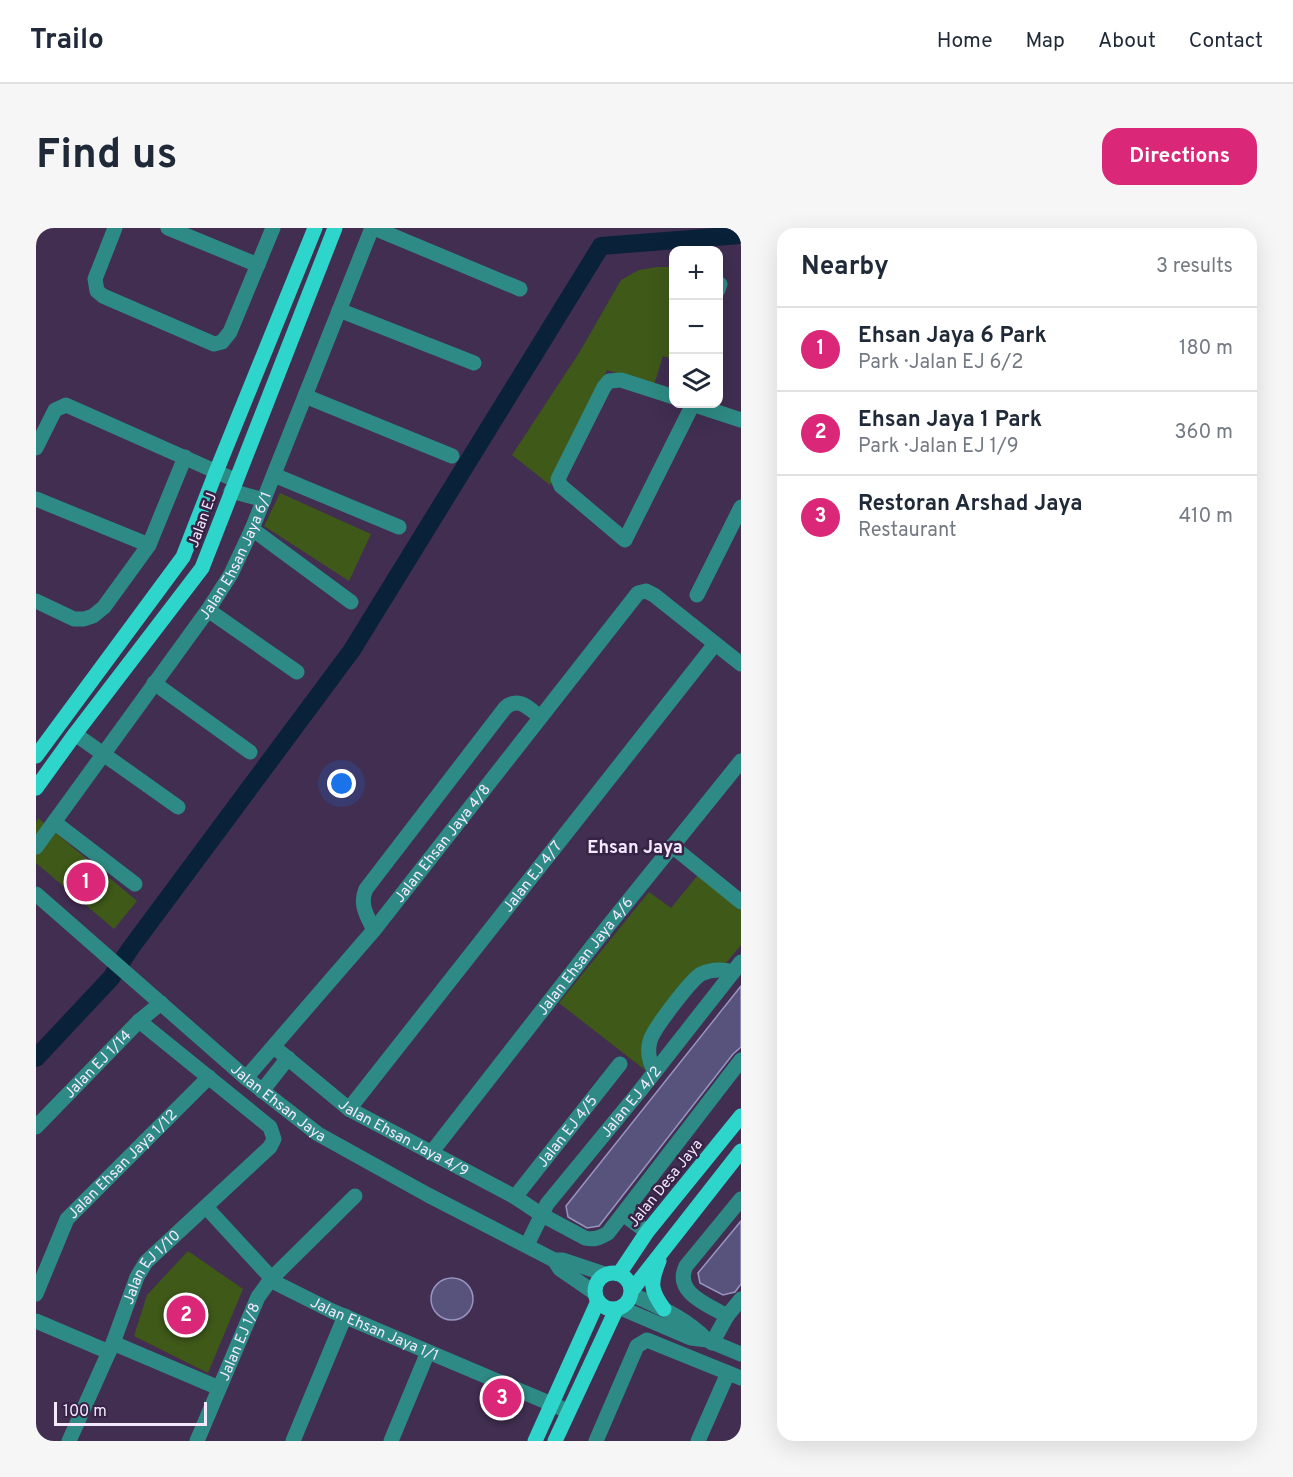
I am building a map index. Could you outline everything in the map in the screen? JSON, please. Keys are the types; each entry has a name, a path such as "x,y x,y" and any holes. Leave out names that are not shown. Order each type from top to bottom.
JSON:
{"main road":[{"name":"Jalan EJ","path":"36,756 183,557 315,228"},
{"name":"Jalan EJ","path":"36,788 202,568 335,228"},
{"name":"Jalan Desa Jaya","path":"612,1274 741,1116"},
{"path":"555,1441 619,1309 626,1304 666,1245 741,1151"},
{"path":"679,1194 694,1209"},
{"path":"664,1309 654,1294 652,1285 666,1245"},
{"path":"535,1441 596,1297 597,1282 612,1274 627,1278 632,1292"},
{"path":"596,1297 604,1307 619,1309"}],"street":[{"path":"115,228 97,274 95,287 103,296 207,342 219,344 228,336 273,228"},
{"path":"168,228 258,265"},
{"path":"373,228 520,289"},
{"name":"Jalan Ehsan Jaya 6/1","path":"36,847 208,610 231,574 264,500 373,228"},
{"path":"339,310 474,363"},
{"path":"669,395 621,380 609,381 559,477 558,482 561,486 625,540 691,408"},
{"path":"305,396 452,456"},
{"path":"36,448 55,410 62,406 74,408 216,472 233,486 264,500"},
{"path":"705,408 741,420"},
{"path":"36,601 74,619 93,616 104,607 149,545 185,457"},
{"path":"274,475 399,527"},
{"path":"36,499 149,545"},
{"path":"697,595 741,507"},
{"path":"252,529 351,602"},
{"name":"Jalan Ehsan Jaya 4/8","path":"246,1078 374,930 631,601 642,592 651,592 715,644"},
{"path":"208,610 297,672"},
{"path":"715,644 741,664"},
{"name":"Jalan EJ 4/7","path":"349,1109 715,644"},
{"path":"154,683 250,752"},
{"path":"374,930 363,908 366,889 505,708 512,703 521,703 540,717"},
{"path":"75,734 178,807"},
{"name":"Jalan Ehsan Jaya 4/6","path":"431,1153 741,761"},
{"path":"54,822 135,884"},
{"path":"672,846 741,902"},
{"name":"Jalan Ehsan Jaya","path":"38,895 246,1078 318,1134 428,1195 554,1260 560,1269 596,1297"},
{"path":"655,1072 648,1053 652,1034 692,982 708,971 737,967"},
{"name":"Jalan EJ 4/2","path":"527,1245 547,1204 737,967"},
{"name":"Jalan EJ 1/14","path":"36,1127 139,1021 155,998"},
{"path":"139,1021 209,1077"},
{"name":"Jalan Ehsan Jaya 4/9","path":"274,1047 349,1109 515,1197 542,1215 585,1238 592,1240 602,1237 623,1214"},
{"path":"262,1091 288,1058"},
{"path":"647,1233 623,1214 741,1061"},
{"name":"Jalan EJ 4/5","path":"515,1197 620,1064"},
{"name":"Jalan EJ 1/10","path":"69,1441 111,1348 137,1277 146,1262 270,1147 274,1134 270,1127 209,1077"},
{"name":"Jalan Ehsan Jaya 1/12","path":"36,1294 67,1219 209,1077"},
{"name":"Jalan EJ 1/8","path":"196,1441 258,1297 271,1279 355,1196"},
{"path":"727,1316 690,1294 684,1285 683,1275 686,1266 741,1198"},
{"name":"Jalan Ehsan Jaya 1/1","path":"206,1206 271,1279 345,1316 568,1411"},
{"name":"Jalan Ehsan Jaya","path":"554,1260 563,1260 612,1274"},
{"path":"632,1292 695,1327 710,1342"},
{"path":"710,1342 741,1299"},
{"path":"619,1309 691,1338 710,1342 741,1354"},
{"path":"293,1441 345,1316"},
{"path":"36,1321 219,1388"},
{"path":"596,1441 637,1346 647,1340 735,1376 698,1441"},
{"path":"391,1441 428,1352"}],"green space":[{"path":"669,267 669,358 663,356 654,385 607,370 550,485 512,455 579,353 621,280 639,270"},
{"path":"280,493 371,534 349,581 264,526"},
{"path":"38,818 137,901 114,929 36,863"},
{"path":"698,875 741,910 741,945 726,963 704,965 642,1048 645,1070 559,1003 649,892 671,908"},
{"path":"188,1251 243,1289 208,1373 134,1336 147,1295"}],"building":[{"path":"741,986 741,1047 733,1054 599,1226 587,1228 568,1217 566,1206"},
{"path":"741,1221 741,1284 735,1292 723,1295 700,1283 698,1273"},
{"path":"452,1278 460,1279 467,1284 472,1291 472,1307 467,1314 460,1319 452,1320 444,1319 437,1314 432,1307 431,1299 432,1291 437,1284 444,1279"}],"waterway":[{"path":"36,1058 111,978 130,949 352,650 601,246 741,235"}],"place":[{"name":"Ehsan Jaya 6 Park","path":"86,882"},
{"name":"Ehsan Jaya 1 Park","path":"186,1315"},
{"name":"Restoran Arshad Jaya","path":"502,1398"}],"district":[{"name":"Ehsan Jaya","path":"635,847"}]}
